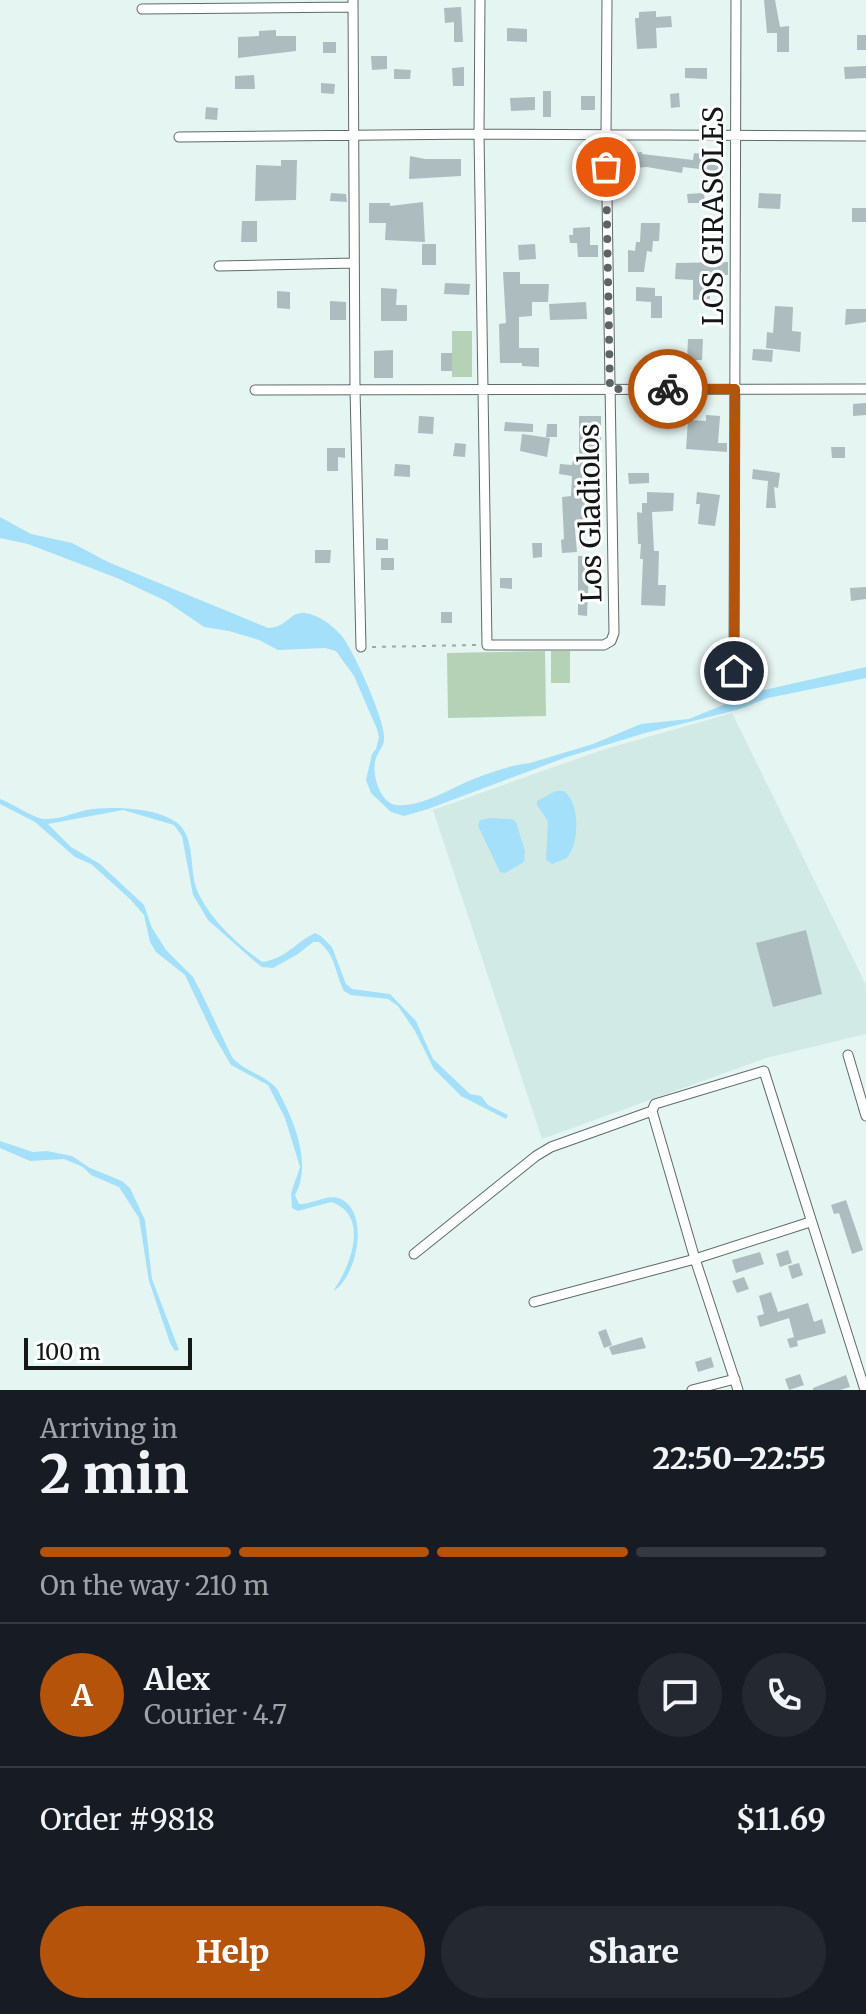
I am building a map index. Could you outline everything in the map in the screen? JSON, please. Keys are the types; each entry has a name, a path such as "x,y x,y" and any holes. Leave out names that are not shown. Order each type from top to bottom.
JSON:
{"street":[{"path":"480,0 479,134 487,645"},
{"name":"Los Gladiolos","path":"487,645 604,645 611,641 614,633 606,135 607,0"},
{"name":"LOS GIRASOLES","path":"734,671 736,0"},
{"path":"142,9 353,4 355,389 361,647"},
{"path":"179,137 479,134 866,136"},
{"path":"219,266 354,263"},
{"path":"255,390 866,389"},
{"path":"848,1055 866,1116"},
{"path":"738,1390 695,1259 652,1111 655,1104 764,1071 865,1390"},
{"path":"414,1254 536,1156 551,1147 652,1111"},
{"path":"534,1302 695,1259 810,1222"},
{"path":"692,1390 735,1379"}],"path":[{"path":"361,647 487,645"}],"shaded area":[{"path":"732,713 866,985 866,1034 766,1058 542,1139 433,810 602,750"}],"green space":[{"path":"452,331 472,331 472,377 452,377"},
{"path":"545,651 546,716 448,718 447,653"},
{"path":"551,651 570,651 570,683 551,683"}],"water":[{"path":"0,517 31,534 72,543 108,562 268,628 300,613 315,616 329,624 346,643 374,700 384,736 375,764 376,778 381,793 396,805 424,801 492,772 593,744 641,724 689,719 755,692 866,667 866,678 768,698 737,710 645,733 567,757 404,816 391,812 371,793 366,780 379,737 354,676 336,651 325,648 278,650 259,640 204,627 166,601 117,578 28,544 0,538"},
{"path":"556,791 564,791 573,804 576,833 567,858 552,864 546,860 548,821 537,801"},
{"path":"0,799 44,819 86,810 119,808 156,813 176,822 187,836 197,890 216,920 234,939 262,962 285,954 315,933 321,936 332,947 346,984 352,989 390,994 416,1021 433,1059 470,1094 481,1096 488,1105 508,1115 506,1119 461,1096 434,1069 398,1006 388,999 351,995 344,991 332,959 319,942 313,942 273,968 262,967 253,960 208,920 193,895 182,836 174,825 123,810 48,824 71,847 100,864 144,905 152,928 166,950 193,977 232,1057 277,1089 299,1141 302,1169 295,1195 299,1204 336,1198 350,1207 358,1232 354,1261 341,1284 333,1291 350,1256 354,1230 351,1218 331,1202 298,1211 292,1208 291,1193 300,1167 285,1118 268,1085 231,1065 185,975 156,952 150,942 144,915 130,899 91,864 75,857 35,822 0,804"},
{"path":"491,818 516,822 525,851 524,862 505,873 500,872 478,826 480,820"},
{"path":"0,1141 33,1152 47,1151 72,1156 130,1188 145,1220 152,1279 179,1350 175,1351 170,1343 149,1281 139,1218 119,1187 64,1159 30,1161 0,1148"}],"building":[{"path":"764,0 775,0 780,27 789,26 789,52 777,52 777,33 767,33"},
{"path":"461,7 463,42 454,42 454,22 445,23 444,8"},
{"path":"656,11 656,17 671,16 672,27 656,28 657,48 637,49 635,18 639,18 639,12"},
{"path":"507,28 527,29 527,42 507,41"},
{"path":"276,30 276,36 296,36 296,51 238,58 238,37 259,36 259,31"},
{"path":"857,35 866,35 866,50 857,50"},
{"path":"323,42 336,42 336,53 323,53"},
{"path":"371,56 387,56 387,69 372,70"},
{"path":"866,66 866,78 845,79 844,67"},
{"path":"464,67 464,86 453,86 452,68"},
{"path":"685,68 707,68 707,79 685,78"},
{"path":"394,69 411,70 410,79 394,79"},
{"path":"254,75 255,89 235,89 235,76"},
{"path":"321,83 335,84 334,94 321,93"},
{"path":"543,91 551,91 551,117 543,117"},
{"path":"679,93 680,107 671,108 670,94"},
{"path":"581,96 595,96 595,110 581,110"},
{"path":"535,97 535,110 511,111 510,98"},
{"path":"206,107 218,108 217,120 205,119"},
{"path":"632,153 693,160 694,153 703,154 702,161 722,160 723,179 707,179 707,170 683,167 682,173 647,167 633,168"},
{"path":"410,156 461,159 461,176 409,179"},
{"path":"281,160 297,160 296,200 255,201 256,165 281,166"},
{"path":"331,193 346,194 347,202 330,201"},
{"path":"704,193 705,203 688,203 687,194"},
{"path":"759,193 781,194 780,209 758,208"},
{"path":"423,202 425,242 385,240 386,223 369,223 369,203 390,203 390,206"},
{"path":"852,208 866,208 866,222 852,222"},
{"path":"242,221 257,221 257,242 241,242"},
{"path":"641,223 660,223 659,241 653,241 652,252 647,251 644,272 628,272 628,250 635,251 636,242 640,242"},
{"path":"590,227 590,245 598,245 598,257 578,257 577,243 570,243 569,235 573,235 573,228"},
{"path":"422,244 436,244 436,265 422,265"},
{"path":"535,244 536,259 519,260 518,245"},
{"path":"728,262 728,275 709,275 710,299 693,300 693,280 675,279 676,263"},
{"path":"503,272 520,272 520,284 549,284 548,302 532,302 532,316 519,317 519,348 539,348 539,367 500,363 499,324 506,323"},
{"path":"445,283 470,284 469,295 444,294"},
{"path":"636,287 655,288 655,296 662,296 662,318 651,318 651,302 636,301"},
{"path":"381,288 397,289 396,305 407,305 407,321 381,321"},
{"path":"277,291 290,292 290,309 277,308"},
{"path":"330,301 346,302 346,320 330,320"},
{"path":"586,302 587,319 550,320 549,304"},
{"path":"775,306 793,307 792,331 801,332 800,352 766,348 767,332 773,333"},
{"path":"846,309 866,309 866,322 845,325"},
{"path":"688,339 703,339 702,360 687,360"},
{"path":"753,349 773,350 772,362 752,360"},
{"path":"393,350 393,378 374,378 374,351"},
{"path":"441,353 452,353 452,371 441,371"},
{"path":"866,403 866,415 853,416 853,404"},
{"path":"706,415 720,416 718,443 727,443 727,452 686,449 688,420 706,421"},
{"path":"419,416 434,417 433,434 418,433"},
{"path":"579,416 601,416 601,456 579,456"},
{"path":"505,422 533,424 533,432 504,431"},
{"path":"547,424 557,424 557,437 546,437"},
{"path":"522,434 550,438 547,457 520,451"},
{"path":"455,443 466,444 465,457 453,456"},
{"path":"831,447 845,447 845,458 832,458"},
{"path":"327,448 345,448 345,458 338,457 338,471 327,471"},
{"path":"573,460 583,461 581,496 587,496 591,529 575,530 577,552 562,553 562,497 571,496 572,476 559,474 560,464 572,465"},
{"path":"395,464 410,465 410,477 394,476"},
{"path":"753,469 780,473 778,488 774,487 776,508 766,508 768,481 752,479"},
{"path":"628,473 649,473 649,483 629,484"},
{"path":"647,492 674,493 673,511 652,512 654,551 659,551 658,585 666,585 665,606 641,605 643,559 640,559 641,544 638,544 637,512 642,513 642,503 647,503"},
{"path":"697,492 720,495 715,526 698,524 700,504 696,504"},
{"path":"376,538 388,539 388,550 376,550"},
{"path":"532,543 542,543 542,557 533,558"},
{"path":"315,550 331,550 330,563 315,563"},
{"path":"578,556 600,556 600,570 589,570 587,616 578,615"},
{"path":"381,558 394,558 394,570 381,570"},
{"path":"500,578 512,578 512,589 500,588"},
{"path":"866,587 866,599 851,601 850,588"},
{"path":"441,612 452,612 452,623 441,623"},
{"path":"806,930 822,994 773,1007 756,943"},
{"path":"846,1200 863,1250 852,1254 839,1213 834,1214 831,1205"},
{"path":"788,1250 792,1263 780,1267 776,1254"},
{"path":"760,1252 764,1264 736,1273 732,1260"},
{"path":"799,1263 803,1275 792,1279 788,1266"},
{"path":"744,1277 749,1289 737,1293 732,1281"},
{"path":"771,1292 778,1312 808,1303 814,1322 822,1319 826,1333 797,1341 798,1346 790,1348 787,1339 794,1337 789,1318 760,1327 757,1316 764,1314 759,1296"},
{"path":"606,1329 612,1345 604,1348 598,1332"},
{"path":"642,1337 646,1348 612,1355 609,1347"},
{"path":"711,1357 714,1367 698,1372 695,1362"},
{"path":"800,1374 804,1385 789,1390 785,1379"},
{"path":"846,1375 850,1387 813,1390 813,1388"}],"way so far":[{"path":"606,167 610,389 668,389"}],"route":[{"path":"668,389 735,389 734,671"}]}
